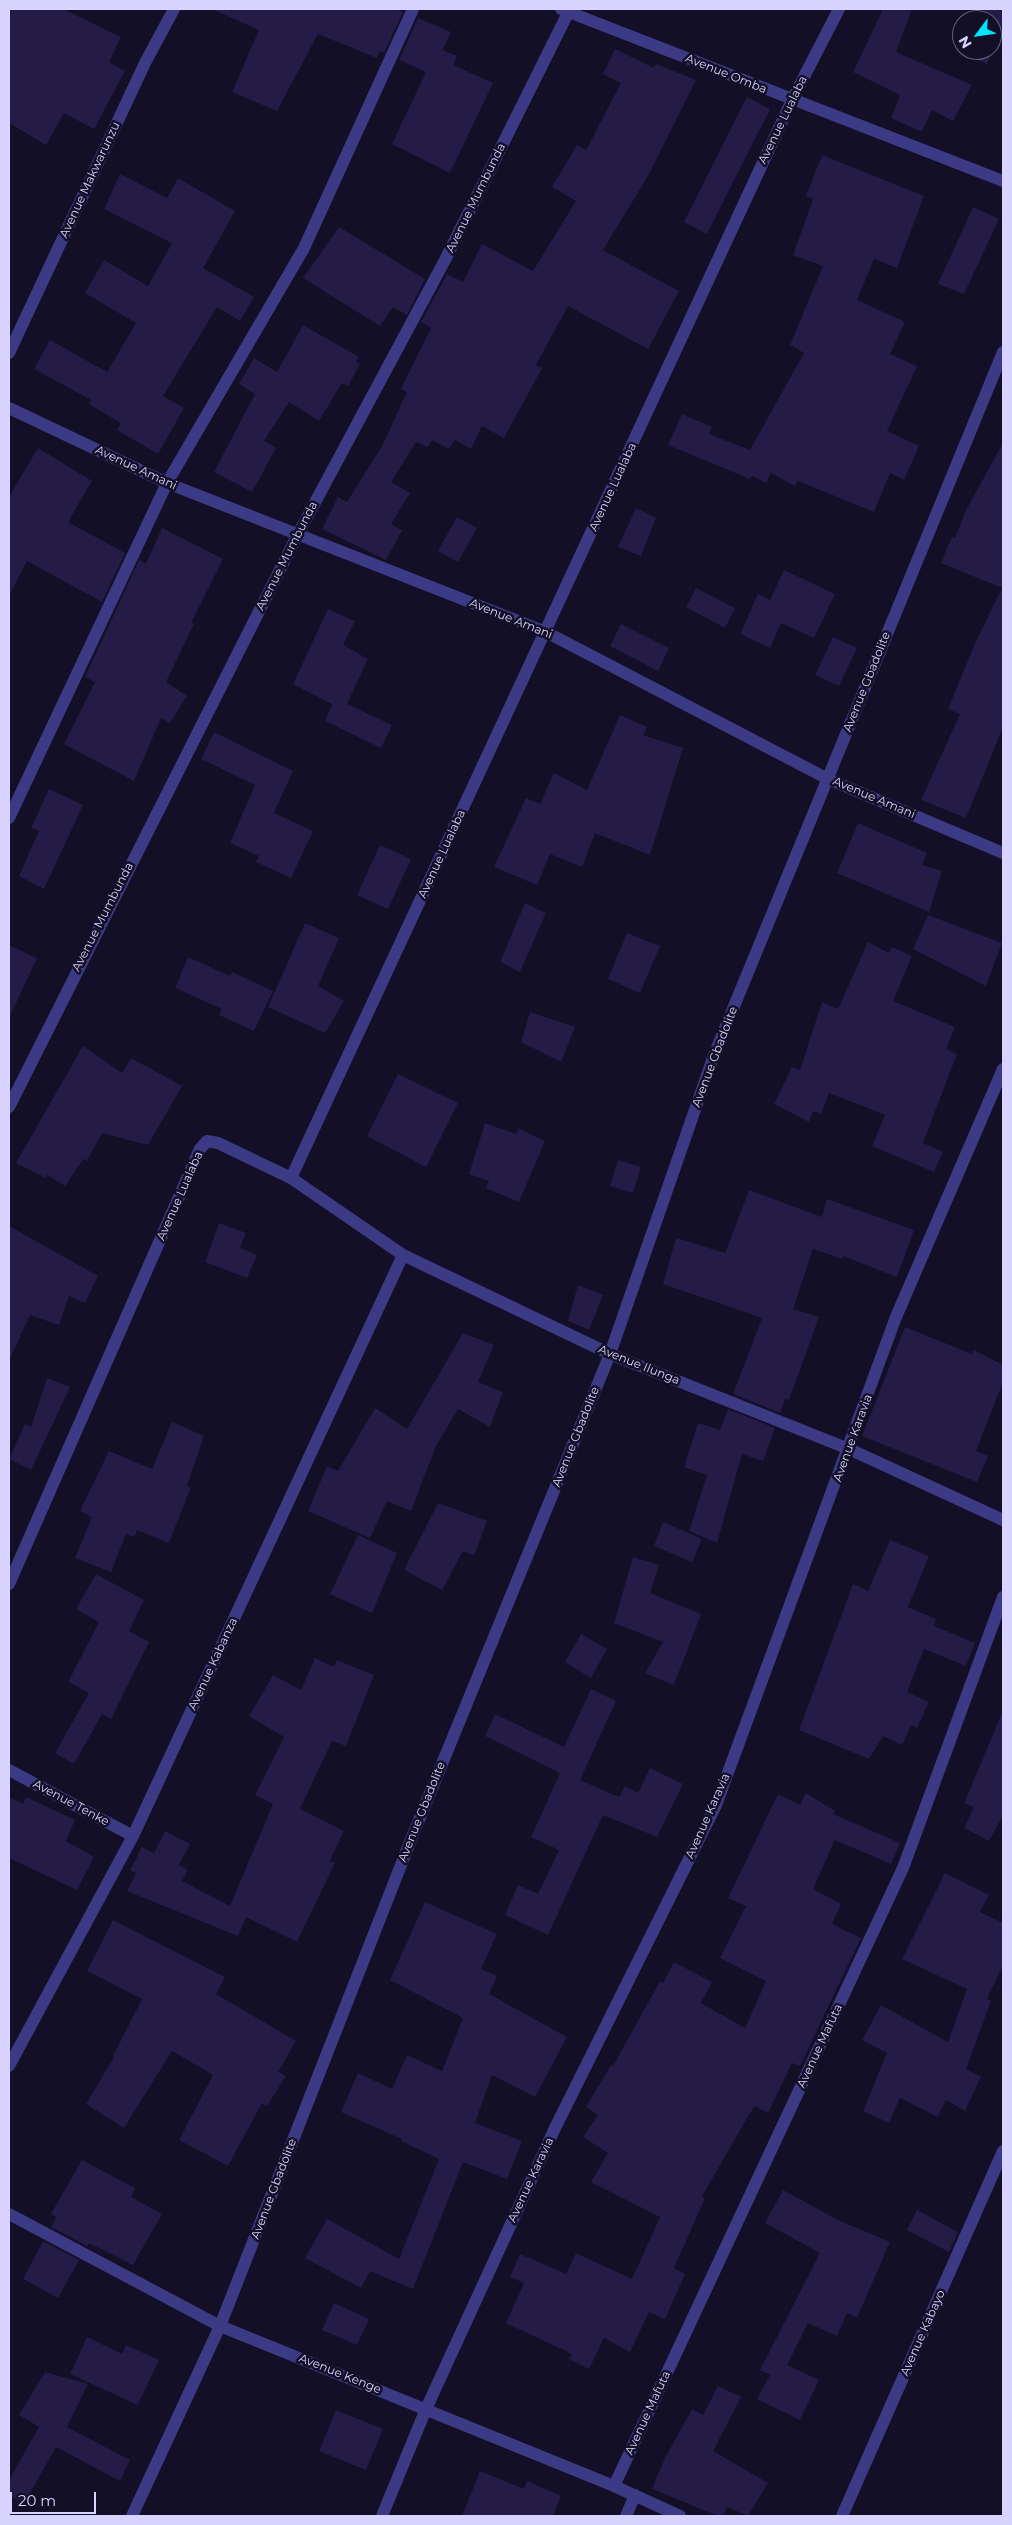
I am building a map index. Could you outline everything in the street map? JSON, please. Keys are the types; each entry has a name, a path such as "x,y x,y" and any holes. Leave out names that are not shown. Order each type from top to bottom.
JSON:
{"street":[{"name":"Avenue Makwarunzu","path":"9,353 145,63 174,9"},
{"path":"9,818 167,483 304,248 413,9"},
{"name":"Avenue Lualaba","path":"9,1584 203,1144 208,1141 218,1143 291,1178 792,100 839,9"},
{"name":"Avenue Omba","path":"567,10 1003,182"},
{"name":"Avenue Mumbunda","path":"9,1107 297,536 445,260 567,10"},
{"name":"Avenue Gbadolite","path":"132,2516 220,2326 410,1842 610,1354 714,1055 1003,352"},
{"name":"Avenue Amani","path":"9,408 167,483 297,536 546,632 828,779 1003,852"},
{"name":"Avenue Karavia","path":"382,2516 426,2409 555,2128 716,1805 849,1449 896,1317 1003,1069"},
{"name":"Avenue Ilunga","path":"291,1178 403,1255 610,1354 849,1449 1003,1520"},
{"name":"Avenue Kabanza","path":"9,2066 133,1836 403,1255"},
{"name":"Avenue Mafuta","path":"614,2486 903,1868 1003,1597"},
{"name":"Avenue Tenke","path":"9,1770 133,1836"},
{"name":"Avenue Kabayo","path":"842,2516 1003,2151"},
{"name":"Avenue Kenge","path":"9,2214 220,2326 614,2486 680,2516"},
{"path":"626,2516 635,2496"}],"building":[{"path":"9,9 63,9 121,37 109,62 125,71 94,129 64,113 46,145 9,123"},
{"path":"212,9 396,9 403,12 384,53 380,51 377,58 318,34 277,111 232,92 259,30"},
{"path":"883,9 912,9 896,52 972,85 953,121 932,110 922,132 891,118 900,95 853,72"},
{"path":"1003,9 1002,26 1002,10 984,10"},
{"path":"418,18 451,32 443,50 457,56 453,65 493,83 450,173 392,144 426,72 399,60"},
{"path":"615,49 654,68 656,64 696,80 648,176 603,250 679,291 648,349 568,306 536,365 542,368 504,438 482,426 471,449 455,440 449,449 432,440 428,447 416,442 391,482 410,493 391,524 402,530 386,560 322,529 338,497 347,502 382,446 407,392 401,389 431,328 421,322 447,274 463,282 482,244 533,271 576,201 552,187 577,145 586,150 621,83 603,74"},
{"path":"977,60 989,60 987,64"},
{"path":"747,97 770,109 707,234 684,222"},
{"path":"822,155 924,196 897,268 874,259 857,300 905,322 890,354 917,366 887,431 919,446 904,480 890,473 874,512 798,481 795,486 771,473 766,483 752,476 750,479 668,445 682,414 712,427 709,434 750,450 804,353 790,345 823,266 793,255 813,199 806,196"},
{"path":"120,174 167,198 178,178 235,211 203,268 254,297 240,321 217,307 163,396 184,408 158,454 117,430 121,423 89,404 91,400 34,369 50,340 107,372 136,323 85,293 104,260 148,286 172,243 104,209"},
{"path":"973,207 999,219 964,294 938,284"},
{"path":"339,227 425,279 407,315 393,307 380,326 303,278"},
{"path":"303,325 359,357 356,361 360,364 348,386 342,383 319,421 289,402 264,441 276,448 252,492 214,472 255,394 239,384 254,358 277,372"},
{"path":"1003,443 1003,727 966,818 921,800 960,714 948,709 976,641 1002,588 941,563 952,536 955,538 966,510"},
{"path":"38,448 92,481 68,522 125,553 102,602 27,561 9,596 9,497"},
{"path":"636,508 656,518 641,556 618,547"},
{"path":"457,517 477,528 458,562 438,551"},
{"path":"162,528 223,559 191,623 194,624 166,682 187,696 170,723 161,718 134,781 64,744 95,682 85,677 139,560 146,564"},
{"path":"784,570 835,594 814,638 781,623 770,648 740,634 758,594 770,600"},
{"path":"696,588 735,608 725,628 686,607"},
{"path":"328,609 355,621 343,645 368,659 347,704 392,725 381,748 325,721 332,704 293,684"},
{"path":"621,624 669,648 658,671 610,646"},
{"path":"833,637 857,648 839,686 815,675"},
{"path":"620,715 647,727 643,735 683,748 650,855 595,833 582,867 550,854 537,885 494,867 526,798 540,804 554,773 587,790"},
{"path":"214,732 293,771 274,813 313,831 291,878 256,862 259,856 230,843 255,785 201,759"},
{"path":"49,789 83,805 44,889 19,876 39,831 31,828"},
{"path":"858,823 927,853 922,865 942,871 929,912 837,873"},
{"path":"380,845 411,859 388,909 357,895"},
{"path":"525,903 546,913 520,972 500,962"},
{"path":"928,915 1002,943 986,986 913,949"},
{"path":"305,923 339,938 318,986 344,1001 325,1033 268,1007"},
{"path":"627,933 660,946 640,993 608,979"},
{"path":"868,942 889,953 892,947 912,956 893,1001 955,1027 946,1049 957,1054 923,1143 943,1152 934,1172 872,1146 885,1115 829,1093 821,1114 813,1111 809,1122 774,1104 792,1067 800,1070 822,1002 838,1009"},
{"path":"9,945 37,958 9,1018"},
{"path":"188,957 230,976 232,972 273,991 254,1031 219,1015 222,1009 175,988"},
{"path":"530,1012 575,1027 561,1062 521,1042"},
{"path":"83,1046 122,1073 131,1058 182,1086 148,1145 102,1133 87,1161 83,1159 65,1186 47,1175 46,1178 16,1163"},
{"path":"398,1074 458,1103 426,1167 367,1136"},
{"path":"485,1123 516,1134 518,1128 545,1141 519,1202 486,1188 489,1181 469,1174"},
{"path":"618,1160 641,1167 633,1193 610,1186"},
{"path":"749,1190 822,1217 827,1199 914,1230 897,1277 843,1256 842,1259 813,1249 793,1309 819,1317 789,1400 785,1399 780,1413 733,1394 762,1318 663,1284 676,1238 725,1253"},
{"path":"219,1223 246,1233 240,1248 257,1255 247,1278 205,1262"},
{"path":"9,1226 98,1276 85,1303 69,1296 59,1325 30,1315 9,1361"},
{"path":"578,1285 603,1295 589,1330 568,1321"},
{"path":"905,1327 972,1354 974,1350 1003,1365 1003,1382 976,1451 988,1456 977,1482 862,1436"},
{"path":"463,1333 494,1345 478,1382 503,1392 490,1427 458,1409 436,1446 411,1511 387,1501 370,1538 308,1511 327,1466 338,1471 375,1408 407,1429"},
{"path":"47,1378 70,1387 31,1470 9,1459 25,1424 31,1427"},
{"path":"728,1409 775,1428 763,1461 742,1454 717,1543 689,1531 707,1475 684,1467 698,1423 720,1430"},
{"path":"172,1422 204,1436 187,1486 191,1487 169,1543 137,1530 134,1537 126,1534 111,1572 75,1558 92,1517 80,1511 109,1451 152,1469"},
{"path":"438,1503 487,1521 474,1556 463,1551 442,1590 404,1570"},
{"path":"663,1522 702,1539 692,1562 654,1546"},
{"path":"358,1535 397,1553 372,1613 330,1594"},
{"path":"890,1540 929,1556 908,1607 936,1619 934,1626 975,1643 966,1666 924,1649 907,1692 929,1702 917,1728 911,1725 902,1745 883,1736 869,1759 799,1730 853,1584 868,1591"},
{"path":"633,1557 659,1565 650,1593 701,1614 674,1685 645,1673 663,1642 614,1623"},
{"path":"96,1574 144,1600 129,1631 149,1642 111,1719 102,1714 74,1764 55,1753 89,1693 68,1682 99,1622 76,1609"},
{"path":"581,1634 607,1649 591,1678 565,1662"},
{"path":"315,1658 334,1667 337,1660 374,1675 346,1746 332,1741 300,1809 344,1831 330,1861 335,1863 297,1942 246,1917 238,1936 127,1891 136,1873 130,1870 142,1847 154,1853 165,1831 190,1844 179,1865 188,1870 182,1881 230,1906 273,1804 255,1795 284,1737 249,1716 273,1675 301,1690"},
{"path":"591,1689 616,1701 580,1780 619,1797 625,1786 638,1793 650,1768 683,1784 657,1837 603,1815 548,1935 505,1915 518,1885 538,1894 559,1850 531,1837 560,1773 485,1736 495,1714 564,1747"},
{"path":"1003,1711 1003,1815 989,1841 964,1828 974,1807 964,1803"},
{"path":"806,1793 835,1811 833,1814 900,1843 891,1864 835,1840 813,1889 841,1904 832,1924 861,1938 800,2066 792,2063 768,2113 755,2106 702,2196 705,2198 674,2268 685,2274 665,2319 649,2312 630,2352 604,2338 589,2369 569,2359 572,2354 506,2323 524,2283 510,2277 520,2254 566,2274 576,2253 632,2279 660,2217 591,2182 608,2153 583,2137 598,2115 586,2107 611,2065 613,2066 660,1981 663,1983 674,1962 712,1982 701,2003 745,2028 766,1981 720,1958 746,1906 728,1898 778,1794 800,1805"},
{"path":"9,1797 23,1804 26,1797 75,1820 66,1841 94,1857 77,1890 9,1858"},
{"path":"945,1873 989,1895 980,1912 1003,1923 1003,1965 987,1999 991,2001 966,2069 981,2077 965,2111 946,2100 938,2117 900,2098 889,2123 863,2111 887,2053 862,2040 881,2005 948,2042 967,1989 902,1959"},
{"path":"425,1902 497,1934 481,1969 497,1976 489,1994 567,2037 535,2097 492,2075 475,2123 522,2141 507,2179 463,2162 413,2289 370,2271 361,2288 305,2258 327,2219 399,2259 439,2159 401,2141 402,2139 341,2112 358,2073 392,2089 407,2055 442,2071 463,2018 390,1980"},
{"path":"113,1920 225,1977 216,1994 296,2041 278,2072 286,2076 267,2106 262,2103 228,2166 179,2140 213,2075 172,2051 124,2128 86,2104 114,2057 142,1999 87,1971"},
{"path":"82,2160 135,2188 131,2197 162,2214 133,2265 89,2243 87,2246 51,2227 56,2217 51,2214"},
{"path":"783,2190 838,2220 890,2242 857,2318 847,2313 837,2336 808,2323 787,2365 819,2380 800,2420 757,2399 770,2375 760,2370 820,2253 765,2223"},
{"path":"917,2210 958,2232 949,2252 907,2230"},
{"path":"43,2241 79,2260 58,2298 23,2279"},
{"path":"334,2303 369,2319 357,2345 322,2330"},
{"path":"87,2337 122,2354 126,2345 159,2360 138,2405 70,2374"},
{"path":"45,2372 88,2384 67,2427 130,2460 120,2481 56,2447 24,2504 9,2495 9,2480 39,2427 19,2415"},
{"path":"718,2386 741,2397 713,2451 768,2483 748,2516 727,2507 723,2516 718,2516 652,2489 665,2458 692,2409 703,2415"},
{"path":"336,2410 383,2429 366,2470 319,2451"},
{"path":"480,2471 524,2489 527,2481 561,2496 553,2516 462,2516"}]}
